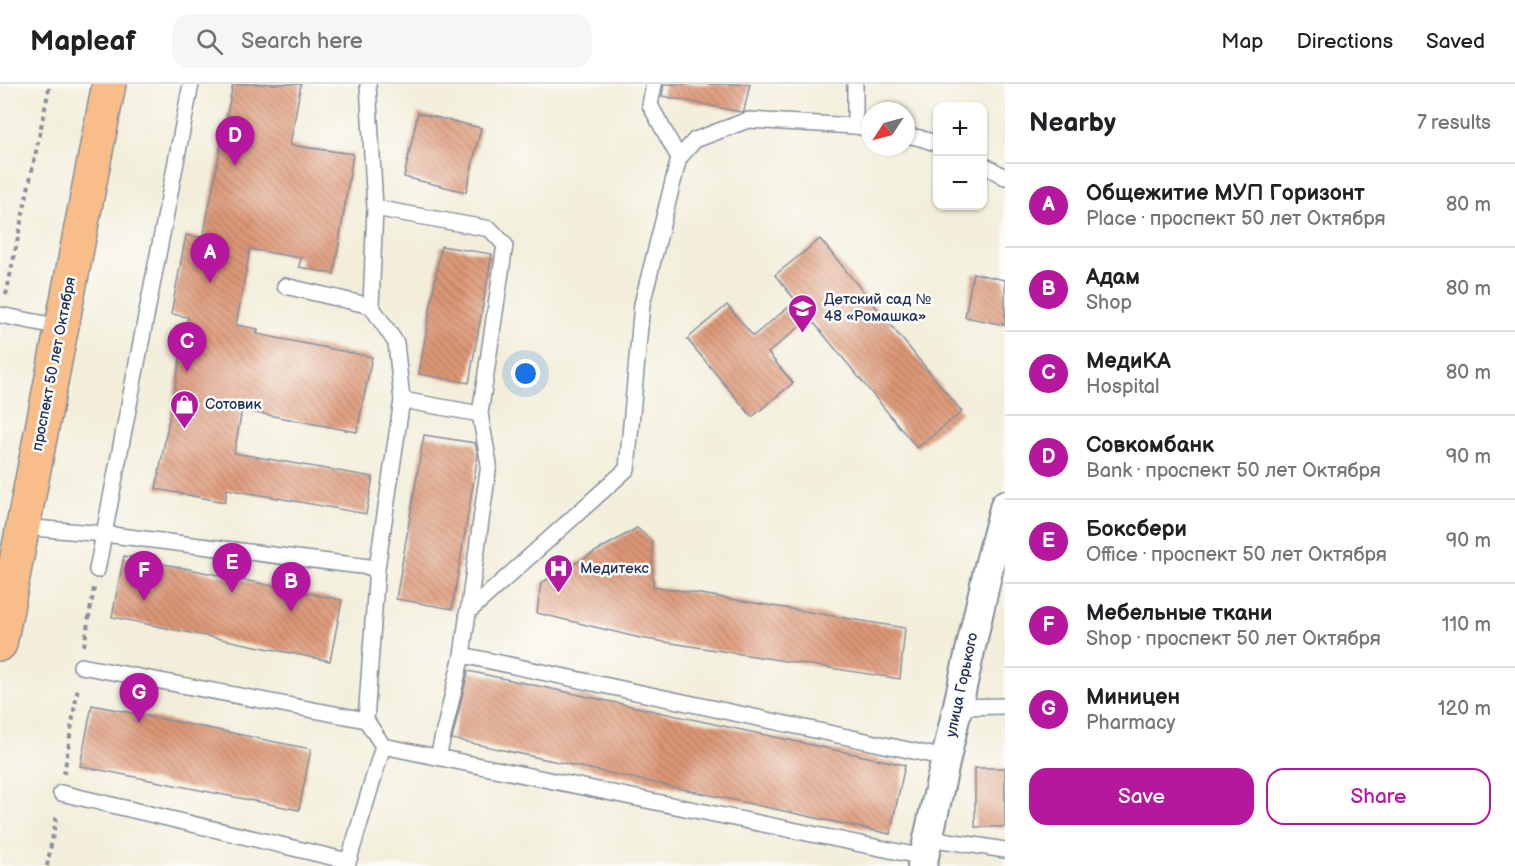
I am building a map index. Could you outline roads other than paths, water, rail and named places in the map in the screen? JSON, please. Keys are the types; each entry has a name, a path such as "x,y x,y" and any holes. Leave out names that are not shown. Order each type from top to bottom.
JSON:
{"main road":[{"name":"проспект 50 лет Октября","path":"0,644 109,84"}],"street":[{"name":"улица Горького","path":"925,854 957,707 997,566 1005,505"}],"lane":[{"path":"97,570 191,84"},
{"path":"368,84 375,207 370,306 396,343 402,400 377,568 366,720 383,746 925,854 1005,850"},
{"path":"654,84 650,105 679,158"},
{"path":"855,84 861,117"},
{"path":"467,613 627,469 642,304 679,158 695,140 748,120 861,128"},
{"path":"915,137 933,142"},
{"path":"987,167 1005,177"},
{"path":"375,207 490,229 505,245 480,414 489,464 462,655 438,757"},
{"path":"285,286 370,306"},
{"path":"1,315 62,327"},
{"path":"402,400 480,414"},
{"path":"22,527 116,536 377,568"},
{"path":"462,655 946,758"},
{"path":"81,666 366,720"},
{"path":"957,707 1005,706"},
{"path":"61,793 348,864 383,746"}],"place":[{"name":"Совкомбанк","path":"235,166"},
{"name":"Общежитие МУП Горизонт","path":"210,283"},
{"name":"Детский сад № 48 «Ромашка»","path":"803,334"},
{"name":"МедиКА","path":"187,372"},
{"name":"Сотовик","path":"184,430"},
{"name":"Боксбери","path":"232,593"},
{"name":"Медитекс","path":"559,594"},
{"name":"Мебельные ткани","path":"144,601"},
{"name":"Адам","path":"291,612"},
{"name":"Миницен","path":"139,723"}]}
